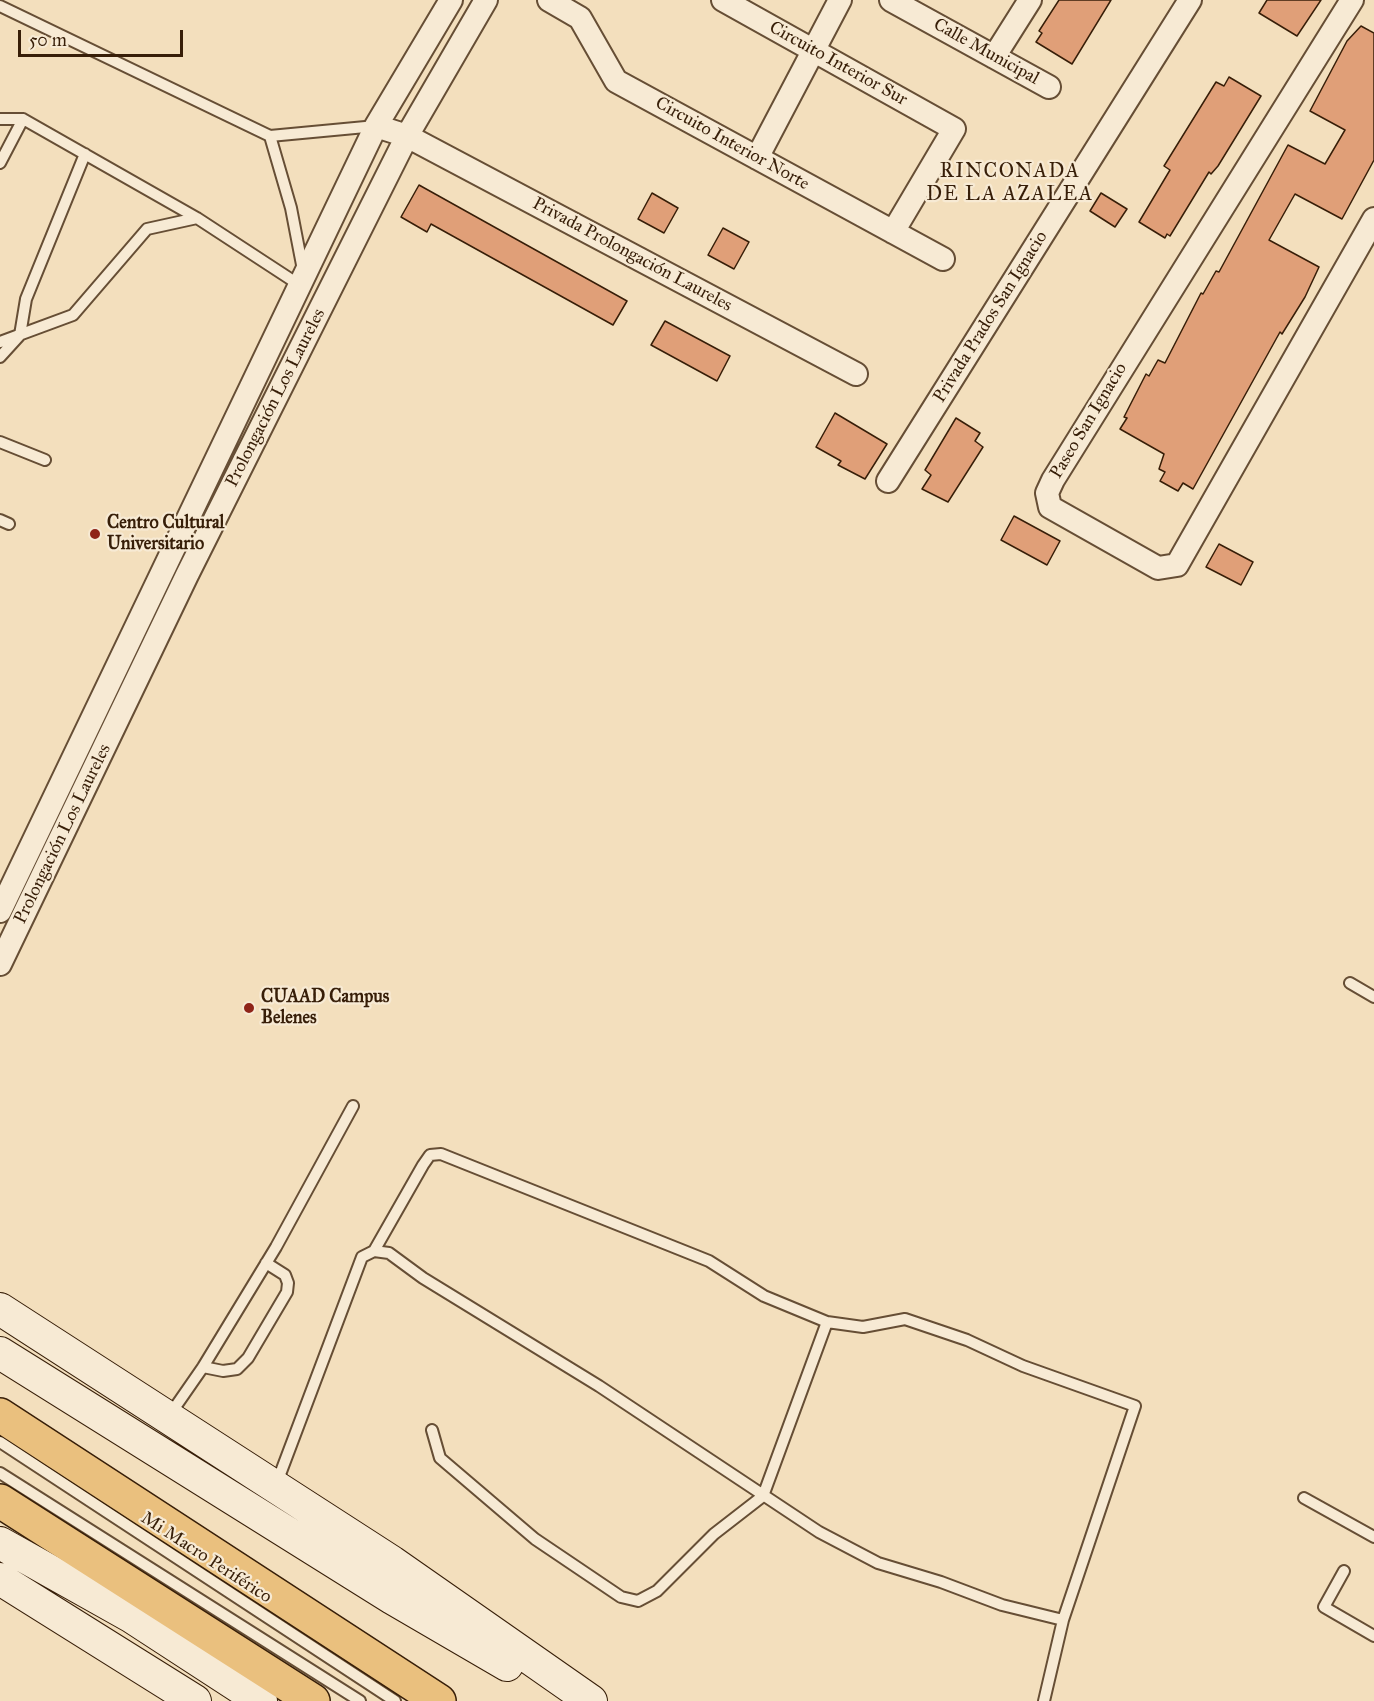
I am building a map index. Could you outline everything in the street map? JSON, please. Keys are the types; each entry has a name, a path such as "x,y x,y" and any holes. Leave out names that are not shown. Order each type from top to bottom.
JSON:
{"highway":[{"path":"0,1415 439,1701"},
{"path":"0,1501 313,1701"}],"main road":[{"path":"0,1309 392,1562 584,1696"},
{"path":"0,1353 207,1480 392,1599 546,1686 584,1696"},
{"path":"0,1543 132,1617 261,1701"},
{"path":"0,1579 195,1701"}],"street":[{"name":"Prolongación Los Laureles","path":"0,911 300,278 376,126 451,0"},
{"name":"Prolongación Los Laureles","path":"0,964 188,575 407,136 486,0"},
{"name":"Circuito Interior Norte","path":"549,0 585,9 616,81 943,259"},
{"name":"Circuito Interior Sur","path":"723,0 954,129 893,232"},
{"path":"757,158 840,0"},
{"name":"Calle Municipal","path":"891,0 1049,87"},
{"path":"994,57 1030,0"},
{"name":"Privada Prados San Ignacio","path":"888,481 1190,0"},
{"name":"Paseo San Ignacio","path":"1352,0 1053,480 1047,493 1050,507 1158,568 1177,566 1374,219"},
{"name":"Privada Prolongación Laureles","path":"376,126 407,136 856,374"},
{"path":"165,564 188,575"}],"lane":[{"path":"0,6 270,136 376,126"},
{"path":"0,120 23,119 300,278"},
{"path":"0,164 23,119"},
{"path":"270,136 291,208 300,278"},
{"path":"0,357 20,335 26,299 85,154"},
{"path":"0,342 73,315 147,229 197,218"},
{"path":"0,442 45,460"},
{"path":"1350,983 1374,997"},
{"path":"169,1416 203,1367 266,1263 353,1106"},
{"path":"276,1486 362,1257 374,1251 430,1155 441,1154 709,1261 764,1296 827,1322 863,1328 905,1319 967,1340 1023,1366 1136,1406 1063,1620 1044,1701"},
{"path":"374,1251 389,1253 423,1278 599,1386 819,1532 878,1563 940,1582 1002,1605 1063,1620"},
{"path":"203,1367 223,1371 237,1369 248,1358 287,1292 288,1283 285,1275 266,1263"},
{"path":"432,1430 440,1458 535,1539 628,1600 638,1601 657,1592 714,1534 763,1496 827,1322"},
{"name":"Mi Macro Periférico","path":"0,1442 394,1701"},
{"name":"Mi Macro Periférico","path":"0,1473 360,1701"},
{"path":"1304,1498 1374,1537"},
{"path":"1344,1571 1324,1607 1372,1631"}],"building":[{"path":"1059,0 1111,0 1072,64 1036,42 1042,33 1039,31"},
{"path":"1267,0 1321,0 1297,36 1259,13"},
{"path":"1361,26 1374,33 1374,160 1342,219 1295,194 1269,240 1319,267 1305,297 1282,334 1280,332 1193,489 1183,483 1178,491 1160,481 1165,472 1159,469 1164,454 1120,429 1127,418 1124,417 1146,374 1149,376 1158,360 1165,363 1201,293 1203,294 1216,271 1219,272 1288,145 1325,164 1345,130 1310,111 1347,41"},
{"path":"1229,77 1261,96 1218,166 1211,174 1209,172 1170,236 1167,234 1165,238 1139,222 1170,170 1164,166 1216,82 1224,86"},
{"path":"419,185 627,301 613,325 431,224 427,232 401,217"},
{"path":"652,193 678,208 664,233 638,219"},
{"path":"1101,193 1127,209 1115,227 1090,211"},
{"path":"723,228 749,242 734,269 708,255"},
{"path":"665,321 730,356 717,381 651,345"},
{"path":"835,413 887,444 865,479 838,465 841,461 816,447"},
{"path":"956,418 980,433 975,441 983,447 948,502 922,489 931,475 925,470"},
{"path":"1014,516 1060,541 1047,565 1001,540"},
{"path":"1219,544 1253,562 1241,585 1206,567"}],"place":[{"name":"Centro Cultural Universitario","path":"95,534"},
{"name":"CUAAD Campus Belenes","path":"249,1008"}],"district":[{"name":"RINCONADA DE LA AZALEA","path":"1010,184"}]}
